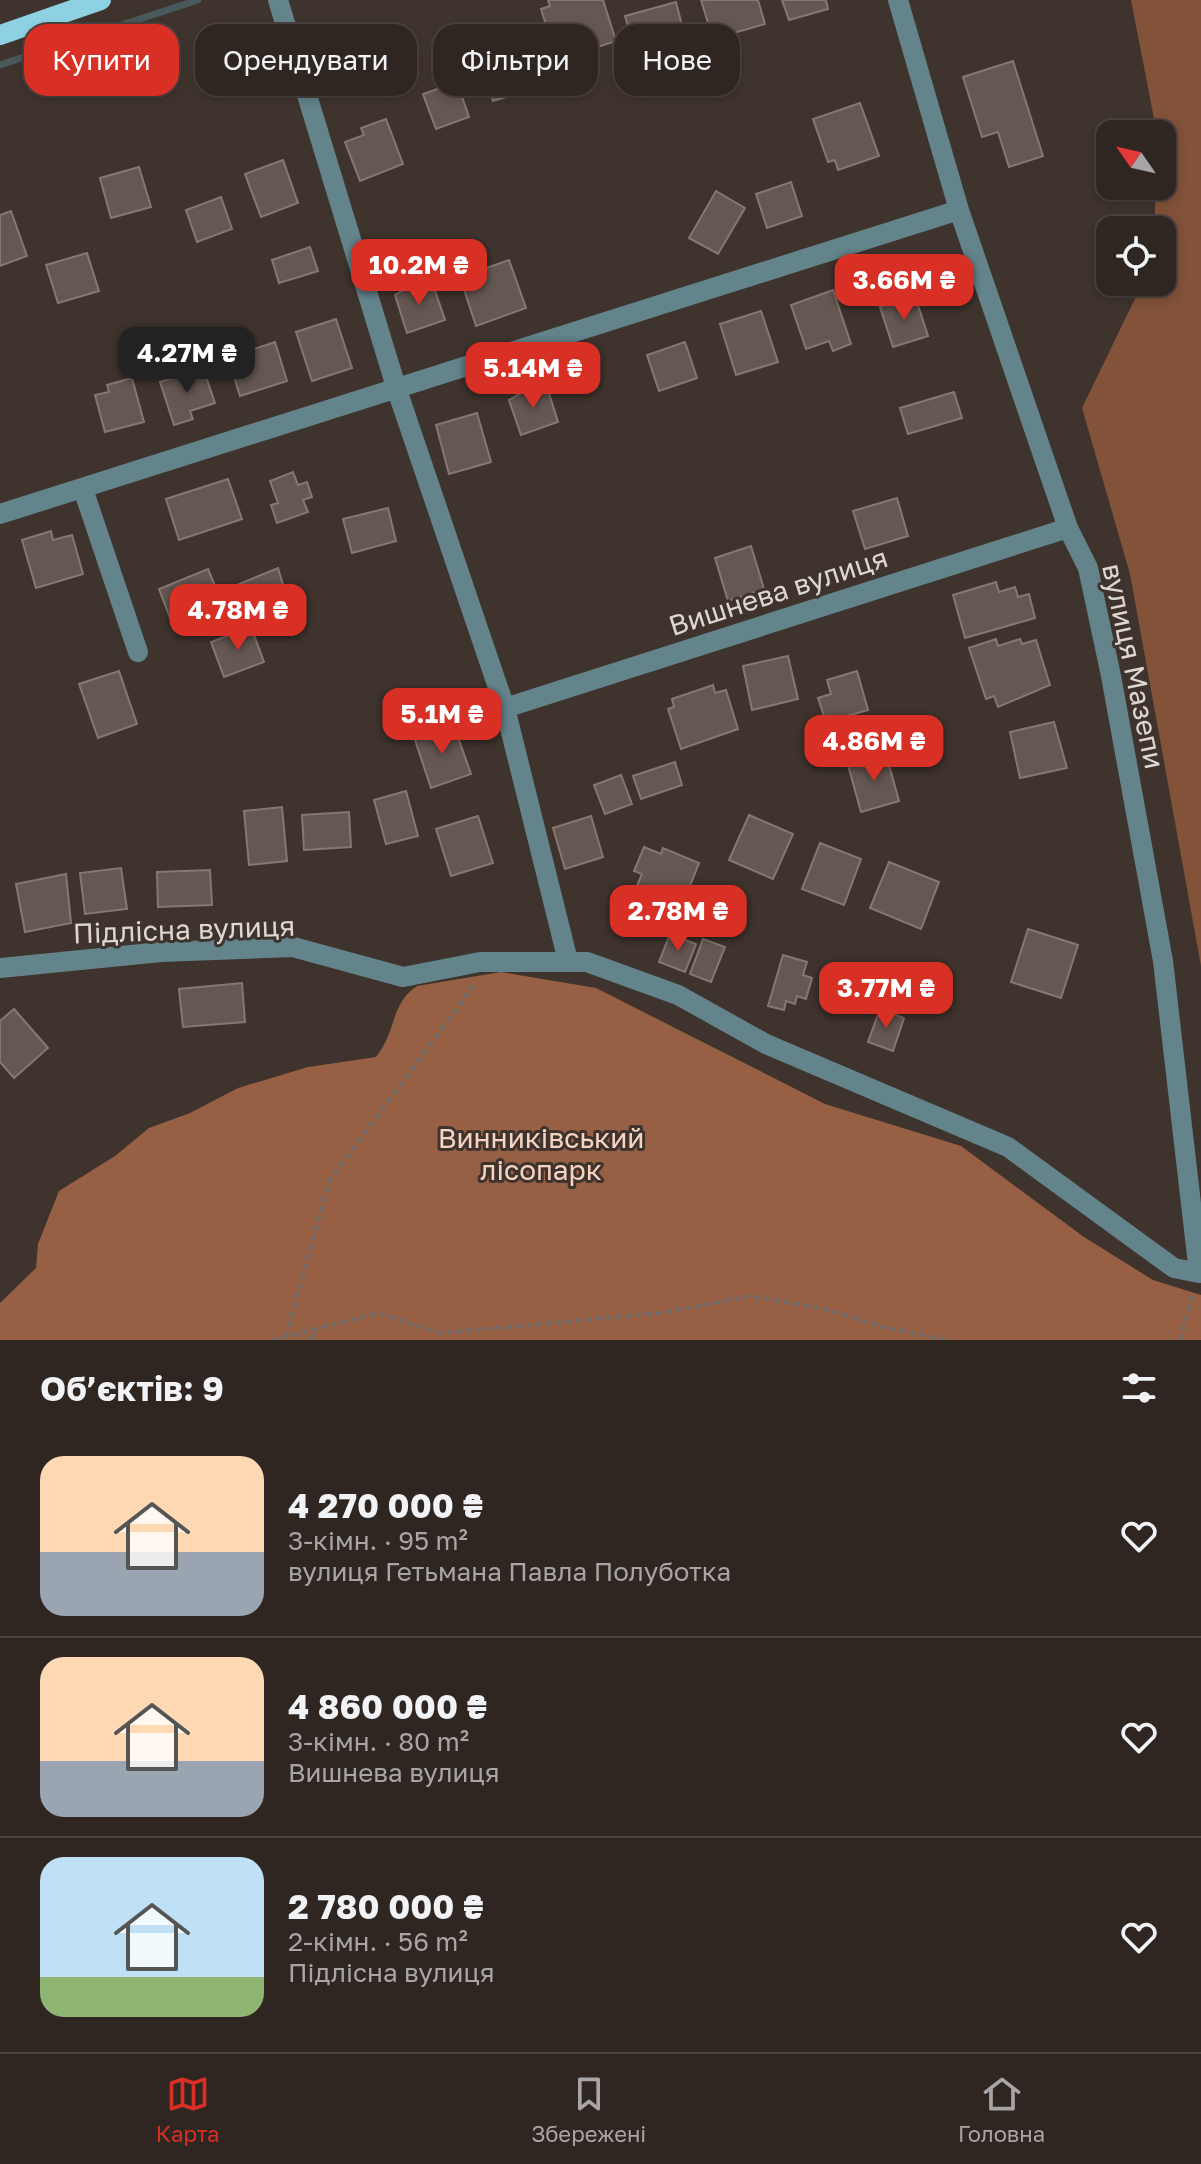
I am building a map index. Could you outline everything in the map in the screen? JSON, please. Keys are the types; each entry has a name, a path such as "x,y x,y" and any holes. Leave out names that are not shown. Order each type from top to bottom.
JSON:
{"main road":[{"path":"0,35 101,0"}],"street":[{"path":"278,0 397,390 505,708 568,961"},
{"name":"вулиця Мазепи","path":"898,0 959,210 1068,528 1088,568 1163,961 1199,1273"},
{"path":"0,514 959,210"},
{"path":"83,489 138,652"},
{"name":"Вишнева вулиця","path":"505,708 1068,528"},
{"name":"Підлісна вулиця","path":"0,968 161,952 293,947 403,977 480,962 587,962 678,995 766,1044 1008,1147 1174,1268 1199,1273"}],"path":[{"path":"286,1337 329,1181 473,986 480,962"},
{"path":"1180,1340 1199,1273"},
{"path":"273,1340 378,1313 440,1333 661,1313 750,1296 825,1309 883,1327 947,1340"},
{"path":"311,1340 317,1330"}],"shaded area":[{"path":"1131,0 1201,0 1201,966 1130,574 1082,408 1136,296 1176,296 1176,216 1155,216 1155,200 1176,200 1176,120 1154,120"}],"green space":[{"name":"Винниківський лісопарк","path":"501,972 596,988 825,1104 961,1146 1084,1237 1153,1280 1201,1295 1201,1340 0,1340 0,1303 36,1268 38,1244 59,1191 115,1156 149,1128 190,1113 238,1088 308,1067 376,1057 402,1001 417,986"}],"building":[{"path":"548,0 603,0 614,42 598,47 598,24 546,24 541,9 550,6"},
{"path":"701,0 758,0 765,24 740,31 740,24 708,24"},
{"path":"782,0 826,0 828,9 789,20"},
{"path":"676,2 682,24 627,24 625,16"},
{"path":"1013,61 1043,156 1009,167 998,132 982,137 963,77"},
{"path":"433,90 433,96 462,96 469,117 436,129 423,94"},
{"path":"491,96 510,96 493,101"},
{"path":"860,103 879,156 838,170 835,160 828,162 813,119"},
{"path":"386,119 403,164 360,181 345,142 364,135 361,128"},
{"path":"283,160 298,203 261,217 245,174"},
{"path":"139,167 151,207 111,218 100,178"},
{"path":"791,182 802,216 767,228 756,194"},
{"path":"716,191 745,208 718,254 689,238"},
{"path":"221,197 232,229 197,242 186,210"},
{"path":"11,211 27,256 0,266 0,215"},
{"path":"310,247 318,271 279,283 272,260"},
{"path":"87,253 99,291 58,303 46,265"},
{"path":"509,260 526,308 476,326 460,277"},
{"path":"417,282 419,287 432,282 445,320 407,333 395,295"},
{"path":"833,290 851,344 833,351 829,341 806,349 791,305"},
{"path":"915,296 928,336 893,347 880,307"},
{"path":"761,311 778,362 736,375 720,324"},
{"path":"336,319 352,368 312,381 296,332"},
{"path":"250,334 254,349 275,342 287,381 240,396 223,342"},
{"path":"685,342 697,378 659,391 647,355"},
{"path":"203,368 215,403 190,411 193,419 174,425 160,382"},
{"path":"132,378 144,422 105,432 95,395 109,392 107,385"},
{"path":"531,387 533,392 547,387 558,422 521,435 509,400"},
{"path":"954,392 962,418 908,434 900,408"},
{"path":"477,413 491,462 449,474 436,425"},
{"path":"293,472 298,485 307,482 312,497 303,500 308,512 277,523 271,505 278,503 270,481"},
{"path":"228,479 242,519 179,540 166,499"},
{"path":"897,498 908,536 865,549 853,511"},
{"path":"388,508 396,541 352,553 343,519"},
{"path":"51,531 53,540 72,535 83,574 36,588 22,540"},
{"path":"751,546 764,589 728,601 715,558"},
{"path":"278,568 287,598 245,612 237,585"},
{"path":"208,569 222,603 172,623 159,589"},
{"path":"996,582 999,592 1015,587 1018,597 1029,594 1035,618 965,638 953,595"},
{"path":"251,627 264,662 224,677 211,642"},
{"path":"996,639 998,646 1020,639 1022,644 1036,640 1050,685 998,707 994,696 986,699 969,648"},
{"path":"788,656 798,699 752,710 743,666"},
{"path":"119,671 137,724 98,738 79,684"},
{"path":"857,671 868,710 826,722 818,698 831,694 827,680"},
{"path":"713,685 715,693 726,690 738,729 681,749 668,709 674,707 672,699"},
{"path":"1054,722 1067,768 1020,778 1010,732"},
{"path":"453,723 471,774 431,788 414,737"},
{"path":"886,754 899,801 861,812 848,765"},
{"path":"675,762 682,785 641,799 633,776"},
{"path":"621,775 632,804 605,814 594,785"},
{"path":"406,791 418,836 386,844 374,800"},
{"path":"282,807 287,861 249,865 244,811"},
{"path":"349,812 351,847 304,850 302,815"},
{"path":"749,815 793,834 773,879 729,860"},
{"path":"478,816 493,863 451,876 436,829"},
{"path":"591,816 603,857 565,869 553,828"},
{"path":"820,843 861,859 844,905 802,889"},
{"path":"644,847 661,854 663,848 699,863 680,911 634,893 642,874 634,871"},
{"path":"889,862 939,882 921,929 870,908"},
{"path":"121,868 127,909 85,914 80,873"},
{"path":"210,870 212,905 158,907 157,872"},
{"path":"66,874 71,923 25,932 16,884"},
{"path":"1028,929 1078,945 1061,998 1011,982"},
{"path":"670,934 696,944 685,972 659,962"},
{"path":"703,939 725,947 711,982 690,974"},
{"path":"783,955 807,962 803,975 812,978 806,999 797,996 795,1004 786,1001 784,1010 768,1006"},
{"path":"242,983 245,1022 183,1027 179,989"},
{"path":"14,1009 48,1048 14,1078 0,1062 0,1021"},
{"path":"880,1009 904,1018 893,1051 868,1042"}],"waterway":[{"path":"0,65 198,0"}]}
